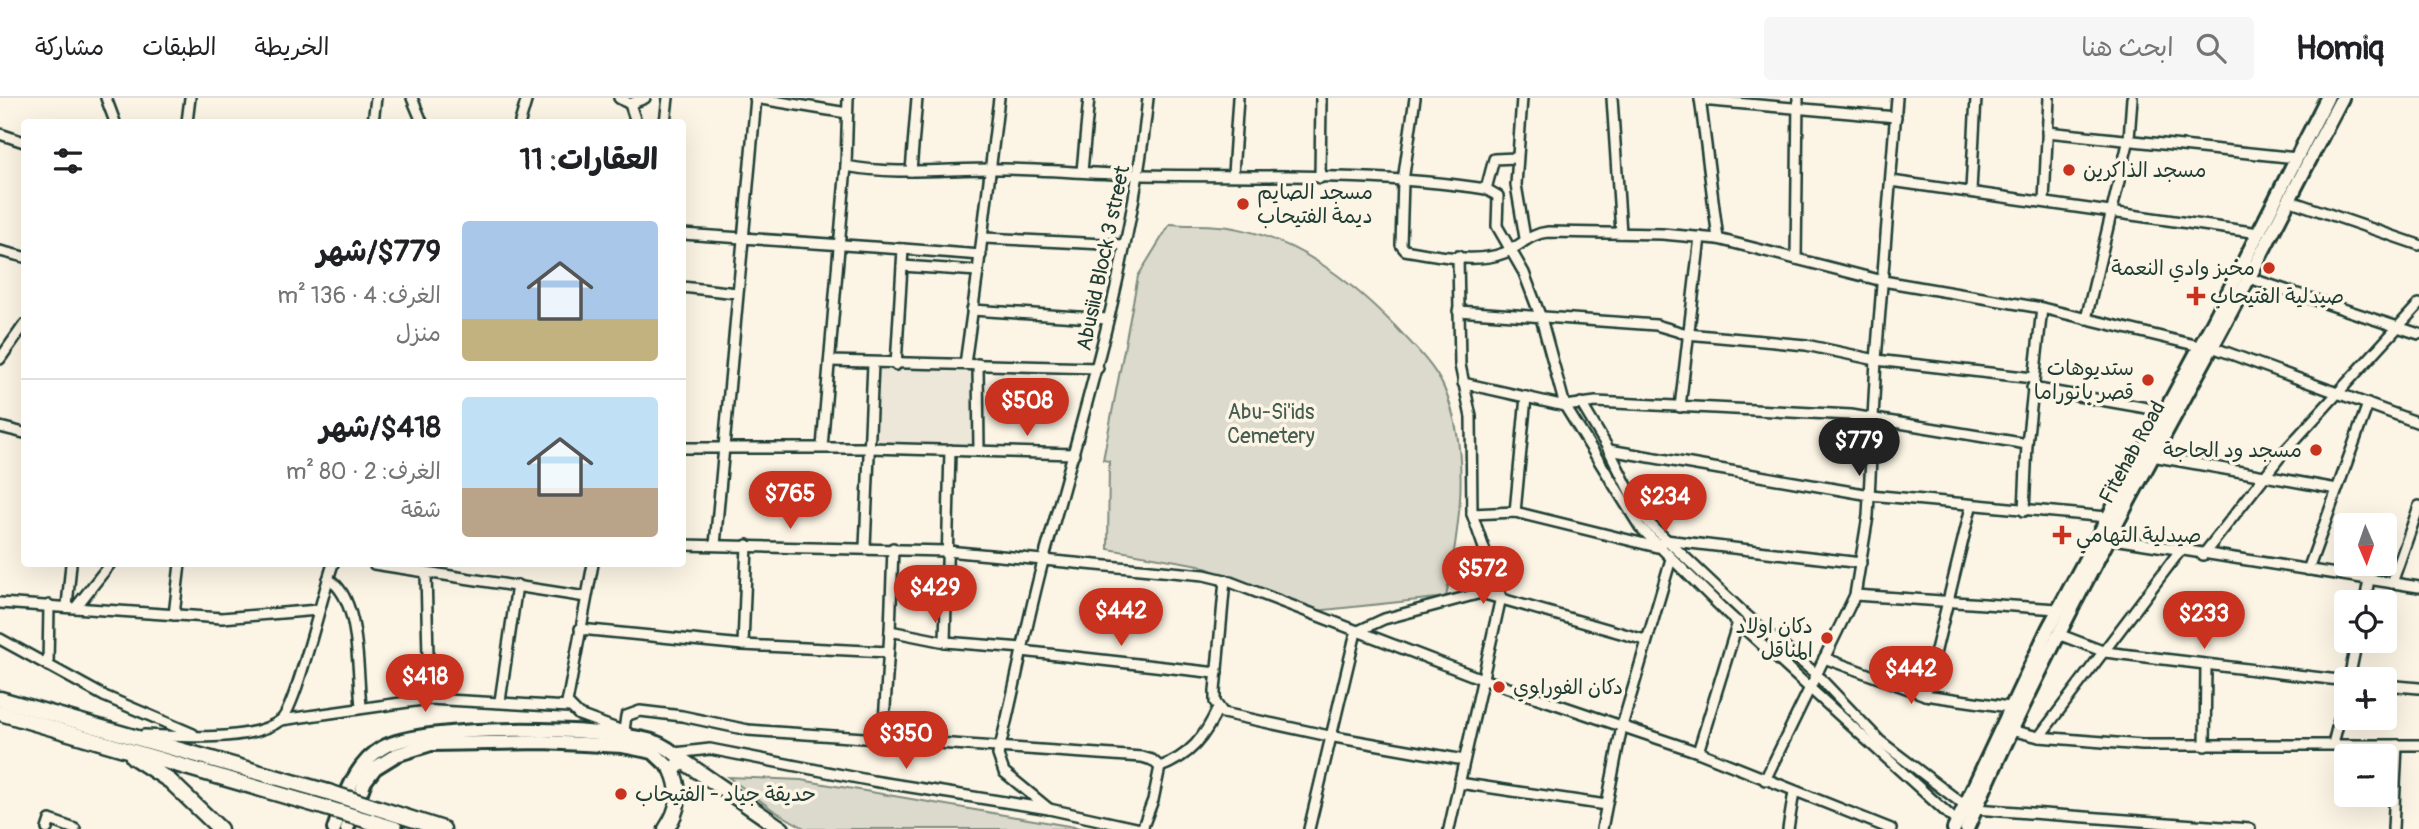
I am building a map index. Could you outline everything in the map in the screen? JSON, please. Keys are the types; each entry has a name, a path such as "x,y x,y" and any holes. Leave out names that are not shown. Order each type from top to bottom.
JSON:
{"highway":[{"path":"0,699 328,792 443,829"},
{"path":"0,712 395,829"},
{"path":"120,749 170,781 219,829"},
{"path":"666,829 674,817 678,798 677,761"},
{"path":"677,761 782,829"}],"main road":[{"name":"Fitehab Road","path":"1959,827 2152,456 2327,98"},
{"name":"Fitehab Road","path":"1970,807 2009,707 2058,610 2164,411 2249,278 2342,98"},
{"path":"334,829 358,771 371,756 399,740 435,733 478,732 554,732 637,738 653,741 677,761"},
{"path":"347,829 365,780 375,768 396,755 431,744 543,742 623,746 653,752 677,761"}],"street":[{"path":"106,98 114,119"},
{"path":"187,119 190,98"},
{"path":"373,119 376,98"},
{"path":"412,98 421,119"},
{"path":"521,119 527,98"},
{"path":"619,98 629,104 635,119"},
{"path":"629,104 645,98"},
{"path":"665,119 668,98"},
{"path":"715,545 756,98 847,113"},
{"path":"822,447 846,166 848,98"},
{"path":"911,171 917,98"},
{"path":"965,364 984,238 999,98"},
{"path":"1082,171 1089,98"},
{"name":"Abusiid Block 3 street","path":"999,749 1044,561 1098,368 1140,175 1148,98"},
{"path":"1233,173 1238,98"},
{"path":"1320,178 1321,98"},
{"path":"1415,98 1404,181 1402,247 1458,256 1490,257 1511,249 1525,238 1548,232 1718,239 1883,281 2042,308 2206,347 2419,423"},
{"path":"1522,98 1516,186 1525,238"},
{"path":"1612,98 1621,233"},
{"path":"1765,780 1855,594 1861,563 1870,495 1876,360 1897,98"},
{"path":"1971,190 1976,98"},
{"path":"2044,201 2049,98"},
{"path":"2085,319 2129,139 2132,98"},
{"path":"1718,239 1700,99 1798,103 1896,117"},
{"path":"1796,259 1798,103"},
{"path":"2047,132 2297,158"},
{"path":"0,134 21,141"},
{"path":"1486,189 1494,159 1516,158"},
{"path":"846,166 880,173 991,169 1140,175 1233,173 1404,181 1486,189 1497,196 1497,226 1511,249 1541,318 1565,406 1634,519 1657,547 1959,827"},
{"path":"1891,181 1971,190 2259,233"},
{"path":"2288,200 2419,245"},
{"path":"686,234 981,255"},
{"path":"1680,407 1700,237"},
{"path":"984,238 1124,246"},
{"path":"896,365 903,249"},
{"path":"0,251 21,256"},
{"path":"1449,829 1500,597 1472,514 1471,417 1463,383 1458,311 1458,256"},
{"path":"902,266 978,271"},
{"path":"2249,278 2419,334"},
{"path":"686,287 737,293"},
{"path":"2203,555 2283,453 2419,304"},
{"path":"2024,511 2027,444 2042,308"},
{"path":"972,310 1108,319"},
{"path":"1458,311 1657,325 1687,334 1806,345 1876,360 2033,383 2164,411"},
{"path":"0,359 21,329"},
{"path":"830,362 1098,368"},
{"path":"865,547 873,364"},
{"path":"978,364 979,451"},
{"path":"1463,383 1565,406 1581,403 1844,415 2027,444"},
{"path":"1515,512 1525,397"},
{"path":"1581,403 1609,450 1641,514 1665,540 1816,674 1861,724 1970,807 2129,824 2250,829"},
{"path":"2308,570 2368,404"},
{"path":"0,427 21,432"},
{"path":"686,448 725,445 1074,454"},
{"path":"946,642 950,450"},
{"path":"1609,450 1870,495 1971,507 2107,517"},
{"path":"2152,456 2337,489"},
{"path":"2392,583 2419,506"},
{"path":"1926,695 1950,604 1971,507"},
{"path":"1472,514 1515,512 1657,547"},
{"path":"2107,538 2179,552 2419,587"},
{"path":"1657,547 1665,540 1861,563"},
{"path":"686,545 865,547 947,551 1044,561 1181,570 1225,580 1482,679 1698,752 1891,829"},
{"path":"743,645 747,545"},
{"path":"883,737 894,548"},
{"path":"2039,737 2179,552"},
{"path":"1602,829 1622,726 1645,640 1671,559"},
{"path":"71,567 71,607"},
{"path":"71,607 107,567"},
{"path":"174,615 180,567"},
{"path":"282,720 295,695 332,567"},
{"path":"394,567 586,597"},
{"path":"569,707 567,697 592,567"},
{"path":"426,572 429,699"},
{"path":"328,579 338,584 348,602 361,706"},
{"path":"2368,590 2370,579"},
{"path":"1160,767 1175,761 1198,743 1218,708 1217,673 1225,580"},
{"path":"500,701 517,585"},
{"path":"1356,632 1384,619 1481,593 1645,640"},
{"path":"1855,594 1950,604 2058,610"},
{"path":"0,603 240,618 318,610"},
{"path":"48,666 49,605"},
{"path":"1698,752 1738,622"},
{"path":"580,629 743,645 888,652"},
{"path":"890,631 946,642 1217,673"},
{"path":"1309,829 1329,736 1356,632"},
{"path":"2058,634 2105,652 2206,666 2334,679"},
{"path":"0,639 104,696 198,736"},
{"path":"1786,666 1794,657"},
{"path":"1824,658 1926,695 2009,707"},
{"path":"2204,746 2206,666"},
{"path":"2397,686 2419,688"},
{"path":"132,735 198,736 246,733 267,728 282,720 361,706 429,699 569,707 579,715 637,738"},
{"path":"1218,708 1230,716 1464,760"},
{"path":"624,731 626,716 640,711 682,716 748,730 883,737 999,749 1133,755 1152,760 1160,767"},
{"path":"2010,730 2039,737 2204,746 2333,744 2336,730"},
{"path":"2397,746 2419,746"},
{"path":"677,761 710,749 873,781 1049,809 1141,829 1160,767"},
{"path":"999,749 998,762 1004,772 1049,809"},
{"path":"1894,768 1902,757"},
{"path":"1459,783 1606,805"},
{"path":"1788,829 1794,792"},
{"path":"2393,829 2394,807"},
{"path":"47,829 50,820 75,829"}],"shaded area":[{"path":"876,367 974,373 972,444 875,442"}],"green space":[{"name":"Abu-Si'ids Cemetery","path":"1170,224 1234,228 1280,242 1301,252 1322,264 1360,293 1429,363 1444,388 1453,413 1460,465 1458,519 1446,597 1306,612 1199,565 1108,549 1109,461 1103,460 1138,276"},
{"path":"728,777 801,780 1086,829 806,829 773,810"}],"place":[{"name":"مسجد الذاكرين","path":"2069,170"},
{"name":"مسجد الصايم ديمة الفتيحاب","path":"1243,204"},
{"name":"مخبز وادي النعمة","path":"2269,268"},
{"name":"صيدلية الفتيحاب","path":"2196,296"},
{"name":"ستديوهات قصر بانوراما","path":"2148,380"},
{"name":"مسجد ود الحاجة","path":"2316,450"},
{"name":"صيدلية التهامي","path":"2062,535"},
{"name":"دكان اولاد المناقل","path":"1827,638"},
{"name":"دكان الفوراوي","path":"1499,687"},
{"name":"حديقة جياد - الفتيحاب","path":"621,794"}]}
